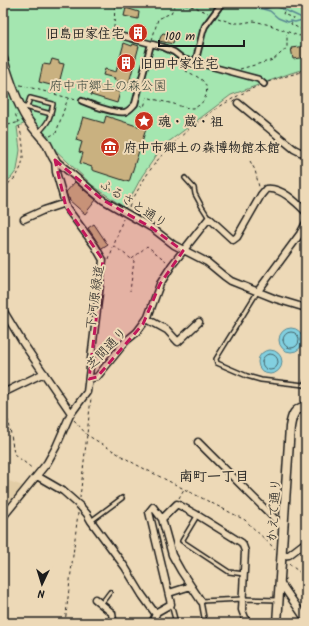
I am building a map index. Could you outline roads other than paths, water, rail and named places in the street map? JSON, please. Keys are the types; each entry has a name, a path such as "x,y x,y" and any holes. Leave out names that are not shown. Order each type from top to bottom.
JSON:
{"street":[{"path":"195,63 203,31 222,3"},
{"path":"114,34 163,47 174,52 183,59 195,63 258,79 262,84"},
{"path":"82,101 117,111 125,112 131,108 135,104 151,44"},
{"name":"ふるさと通り","path":"3,59 21,108 27,119 48,146 55,160 103,200 152,228 183,251 207,262 231,281 276,299 306,308"},
{"path":"3,90 10,90"},
{"path":"238,102 294,149 306,154"},
{"path":"55,160 56,172 64,203 95,246 102,260 89,379"},
{"path":"209,218 233,240 237,237 261,195 266,189 271,188 277,189 286,195 306,212"},
{"path":"24,220 44,210 64,203"},
{"name":"芝間通り","path":"3,517 38,475 51,456 70,414 87,392 89,379 97,377 126,341 137,332 147,319 160,284 183,251 209,218"},
{"path":"258,291 300,234 306,223"},
{"path":"3,310 70,414"},
{"path":"147,319 167,330 178,342 199,322"},
{"path":"3,393 44,373"},
{"name":"かえで通り","path":"277,623 280,556 290,427 295,412 299,408 306,406"},
{"path":"198,442 283,527"},
{"path":"38,475 63,491 87,514 126,567 142,595 156,614 152,623"},
{"path":"162,518 177,504 242,543 245,551 242,610 247,623"},
{"path":"155,613 171,604 149,512 153,507 162,518 172,554 181,571 201,601"},
{"path":"280,556 289,555 306,542"},
{"path":"280,582 306,620"},
{"path":"169,593 191,586"},
{"path":"95,599 112,613 112,623"}],"lane":[{"path":"21,108 30,98 53,104 47,124 39,133"},
{"path":"21,108 51,114"},
{"path":"185,178 194,188 195,194 202,208 209,218"},
{"path":"258,291 216,359 217,363 247,376 261,380 304,385 306,381"},
{"path":"91,521 122,498"},
{"path":"197,515 182,541 229,572 244,574"},
{"path":"101,604 110,592"},
{"path":"205,623 201,601 243,599 278,600"},
{"path":"171,604 176,623"}],"water":[{"path":"291,328 300,331 303,340 300,349 291,352 282,349 279,340 282,331"},
{"path":"270,350 279,353 282,362 279,371 270,374 261,371 258,362 261,353"}],"waterway":[{"path":"252,6 270,11 278,18 288,22 306,19"},
{"path":"263,9 276,6 300,17 303,20"}],"place":[{"name":"旧島田家住宅","path":"138,33"},
{"name":"旧田中家住宅","path":"126,63"},
{"name":"魂・蔵・祖","path":"144,121"},
{"name":"府中市郷土の森博物館本館","path":"110,147"}],"district":[{"name":"南町一丁目","path":"214,476"}],"park label":[{"name":"府中市郷土の森公園","path":"108,85"}]}
